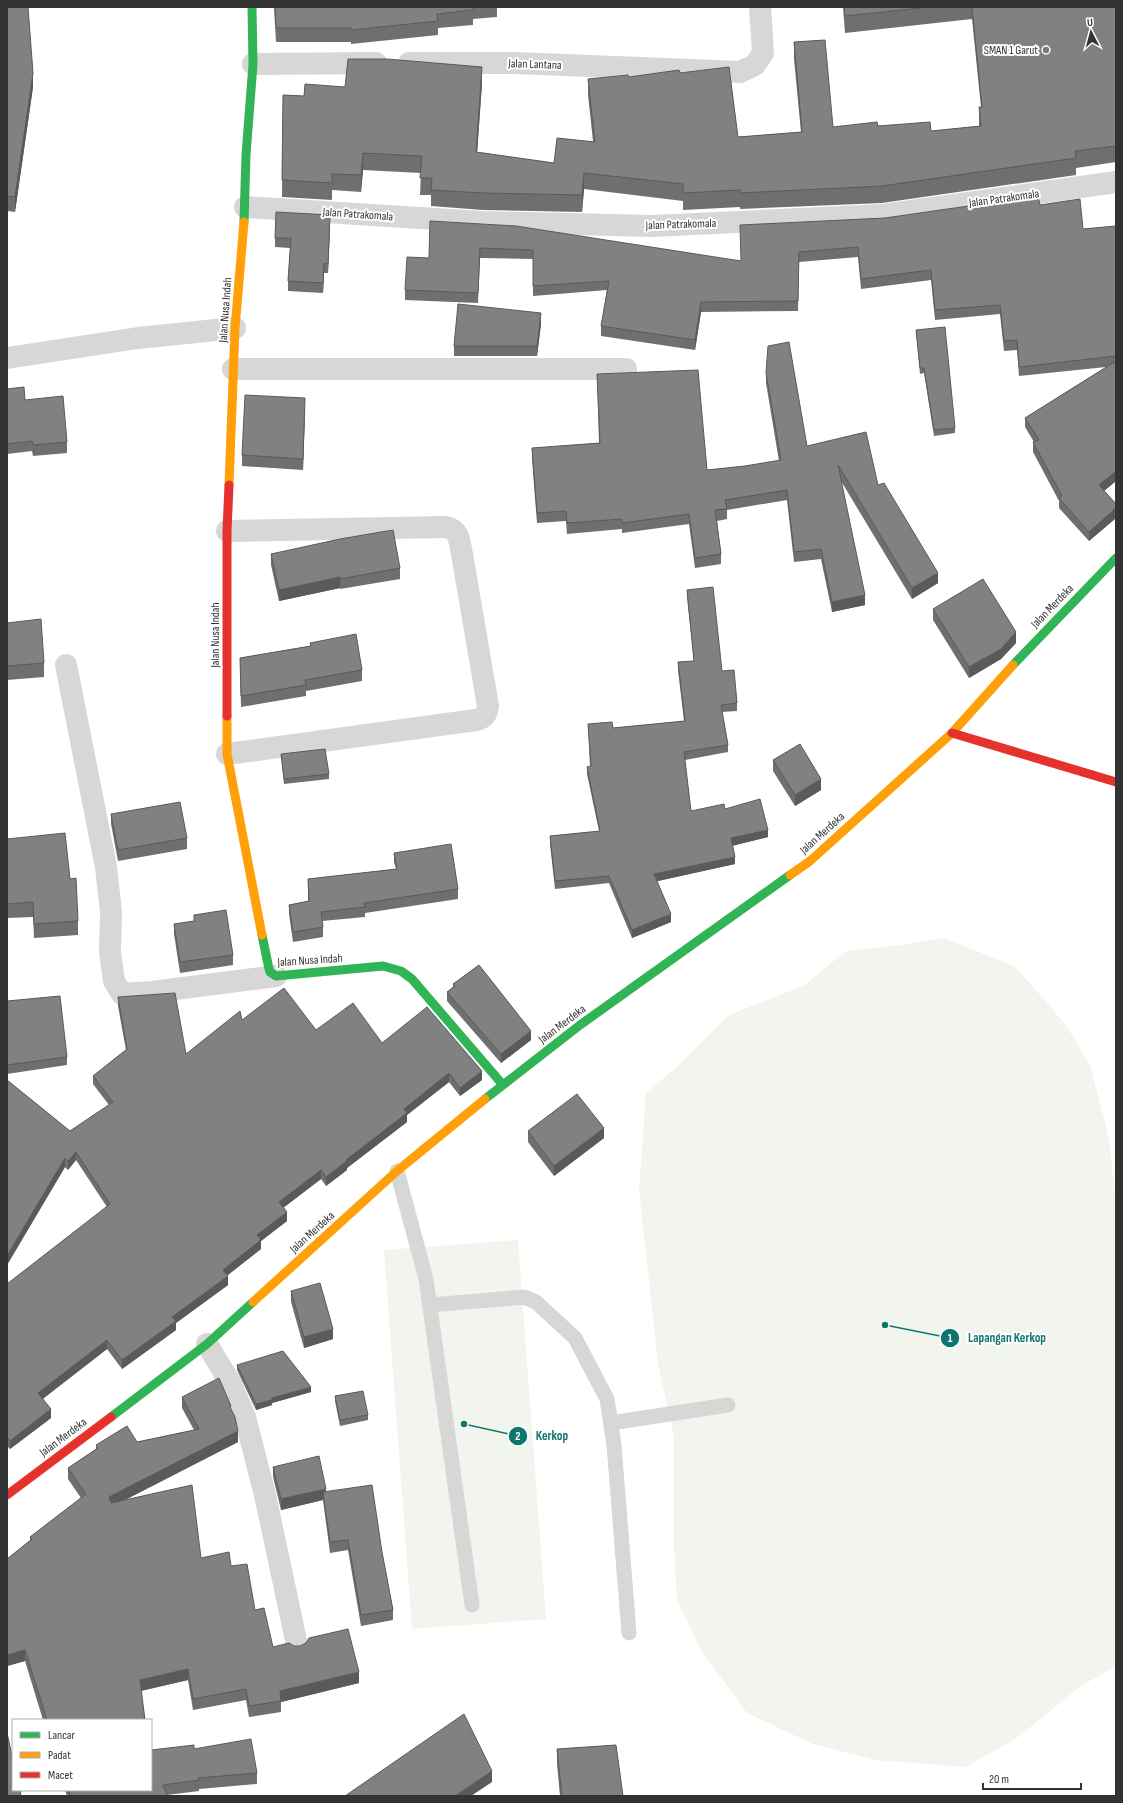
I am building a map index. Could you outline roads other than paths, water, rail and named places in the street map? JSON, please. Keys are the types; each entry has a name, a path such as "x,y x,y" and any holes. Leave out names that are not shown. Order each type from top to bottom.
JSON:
{"street":[{"name":"Jalan Nusa Indah","path":"252,7 253,64 246,155 245,207 235,328 227,532 227,754 269,969 270,972 276,976 383,966 402,971 412,979 503,1085"},
{"name":"Jalan Lantana","path":"253,64 515,63 740,72 755,65 763,53 760,7"},
{"name":"Jalan Patrakomala","path":"245,207 482,222 652,226 883,215 1116,182"},
{"path":"7,358 138,338 235,328"},
{"path":"233,369 626,369"},
{"path":"227,532 453,528 457,532 462,554 488,706 487,713 483,718 476,720 227,754"},
{"name":"Jalan Merdeka","path":"7,1495 207,1344 397,1171 580,1024 810,861 952,733 1029,647 1116,558"},
{"path":"66,665 106,867 111,912 110,952 114,981 122,994 152,992 276,976"},
{"path":"952,733 1116,782"},
{"path":"207,1344 232,1384 245,1417 265,1495 297,1645"}],"lane":[{"path":"397,1171 426,1279 472,1605"},
{"path":"430,1305 524,1297 536,1302 575,1338 607,1399 614,1445 629,1633"},
{"path":"611,1423 728,1405"}],"place":[{"name":"SMAN 1 Garut","path":"1046,50"},
{"name":"Lapangan Kerkop","path":"885,1325"},
{"name":"Kerkop","path":"464,1424"}]}
